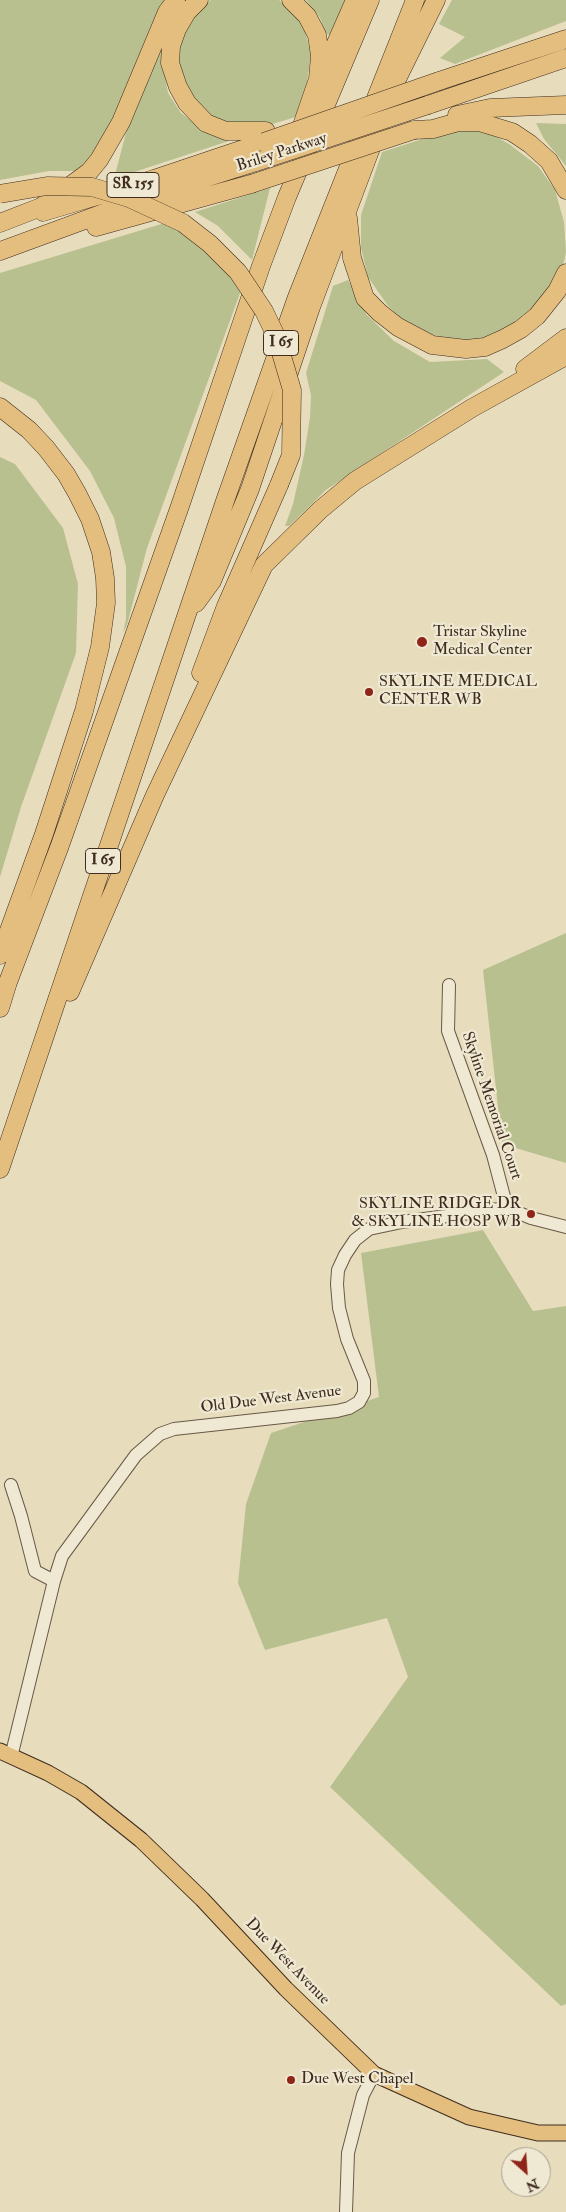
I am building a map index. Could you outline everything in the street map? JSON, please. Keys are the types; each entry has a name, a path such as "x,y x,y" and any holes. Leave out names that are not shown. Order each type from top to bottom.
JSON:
{"highway":[{"path":"0,224 41,207 89,172 99,160 121,122 167,12 176,0"},
{"path":"199,0 182,20 171,46 170,63 178,87 186,103 206,123 226,131 265,136"},
{"path":"261,266 276,200 318,79 320,56 317,35 307,16 291,0"},
{"path":"308,108 355,0"},
{"name":"I 65","path":"0,1008 177,515 261,266 287,197 370,0"},
{"name":"I 65","path":"0,1168 225,501 297,297 416,0"},
{"path":"188,613 212,581 250,490 311,306 398,79 436,0"},
{"name":"Briley Parkway","path":"0,224 154,179 265,136 340,115 566,39"},
{"name":"Briley Parkway","path":"0,253 161,192 566,58"},
{"path":"0,253 251,184 443,119 490,108 566,104"},
{"path":"414,130 433,129 458,122 479,122 512,132 530,144 549,161 566,190"},
{"path":"0,194 47,186 92,187 129,198 183,223 210,244 238,272 264,311 276,336 292,390 291,455 226,606 155,795"},
{"path":"357,186 348,217 348,236 354,268 365,298 398,327 432,345 449,348 485,347 509,336 537,316 549,304 566,273"},
{"path":"472,408 566,338"},
{"path":"19,1109 155,795 264,565 320,510 355,481 472,408 566,356"},
{"path":"0,407 29,430 46,448 66,474 77,493 90,519 101,552 106,603 100,647 84,711 44,834 0,955"}],"main road":[{"name":"Due West Avenue","path":"6,1754 48,1773 81,1792 141,1840 202,1899 286,1989 374,2074 469,2118 538,2133 566,2134"}],"street":[{"name":"Skyline Memorial Court","path":"449,984 448,1031 493,1155 507,1208"},
{"name":"Old Due West Avenue","path":"6,1754 62,1556 136,1455 160,1434 174,1429 337,1411 359,1402 364,1393 364,1381 343,1324 339,1308 337,1284 338,1270 355,1240 369,1229 402,1222 507,1208 566,1227"},
{"path":"11,1485 35,1571 54,1581"},
{"path":"346,2212 348,2153 363,2096 374,2074"}],"green space":[{"path":"0,0 173,0 110,134 80,171 49,171 0,180"},
{"path":"211,0 279,0 290,8 305,30 311,55 305,96 299,116 269,125 221,124 192,102 176,59 181,32 205,3"},
{"path":"306,0 348,0 331,35 326,34 320,18"},
{"path":"452,0 566,0 566,21 455,64 440,58 465,37 439,24"},
{"path":"164,35 163,65 168,93 181,113 202,129 229,141 119,177 115,175 129,121"},
{"path":"536,123 566,124 566,166 544,139"},
{"path":"465,129 486,131 509,144 538,166 555,190 564,222 566,252 561,276 540,307 496,337 470,342 442,338 409,325 388,306 368,277 361,248 361,215 382,152 438,134"},
{"path":"270,188 252,260 218,226 195,212"},
{"path":"168,222 200,240 243,285 147,548 127,625 123,633 126,619 126,567 114,518 90,471 36,400 0,381 0,273"},
{"path":"348,280 367,315 394,341 430,362 487,359 504,372 326,490 289,526 285,526 293,504 310,417 311,395 306,373 333,286"},
{"path":"0,457 15,464 63,528 78,584 76,653 21,807 0,877"},
{"path":"566,933 566,1163 502,1144 483,970"},
{"path":"483,1230 533,1311 566,1306 566,2004 561,2006 330,1787 408,1677 387,1618 265,1650 238,1583 246,1504 271,1433 379,1397 361,1253"}],"place":[{"name":"Tristar Skyline Medical Center","path":"422,642"},
{"name":"SKYLINE MEDICAL CENTER WB","path":"369,692"},
{"name":"SKYLINE RIDGE DR & SKYLINE HOSP WB","path":"531,1214"},
{"name":"Due West Chapel","path":"291,2080"}]}
